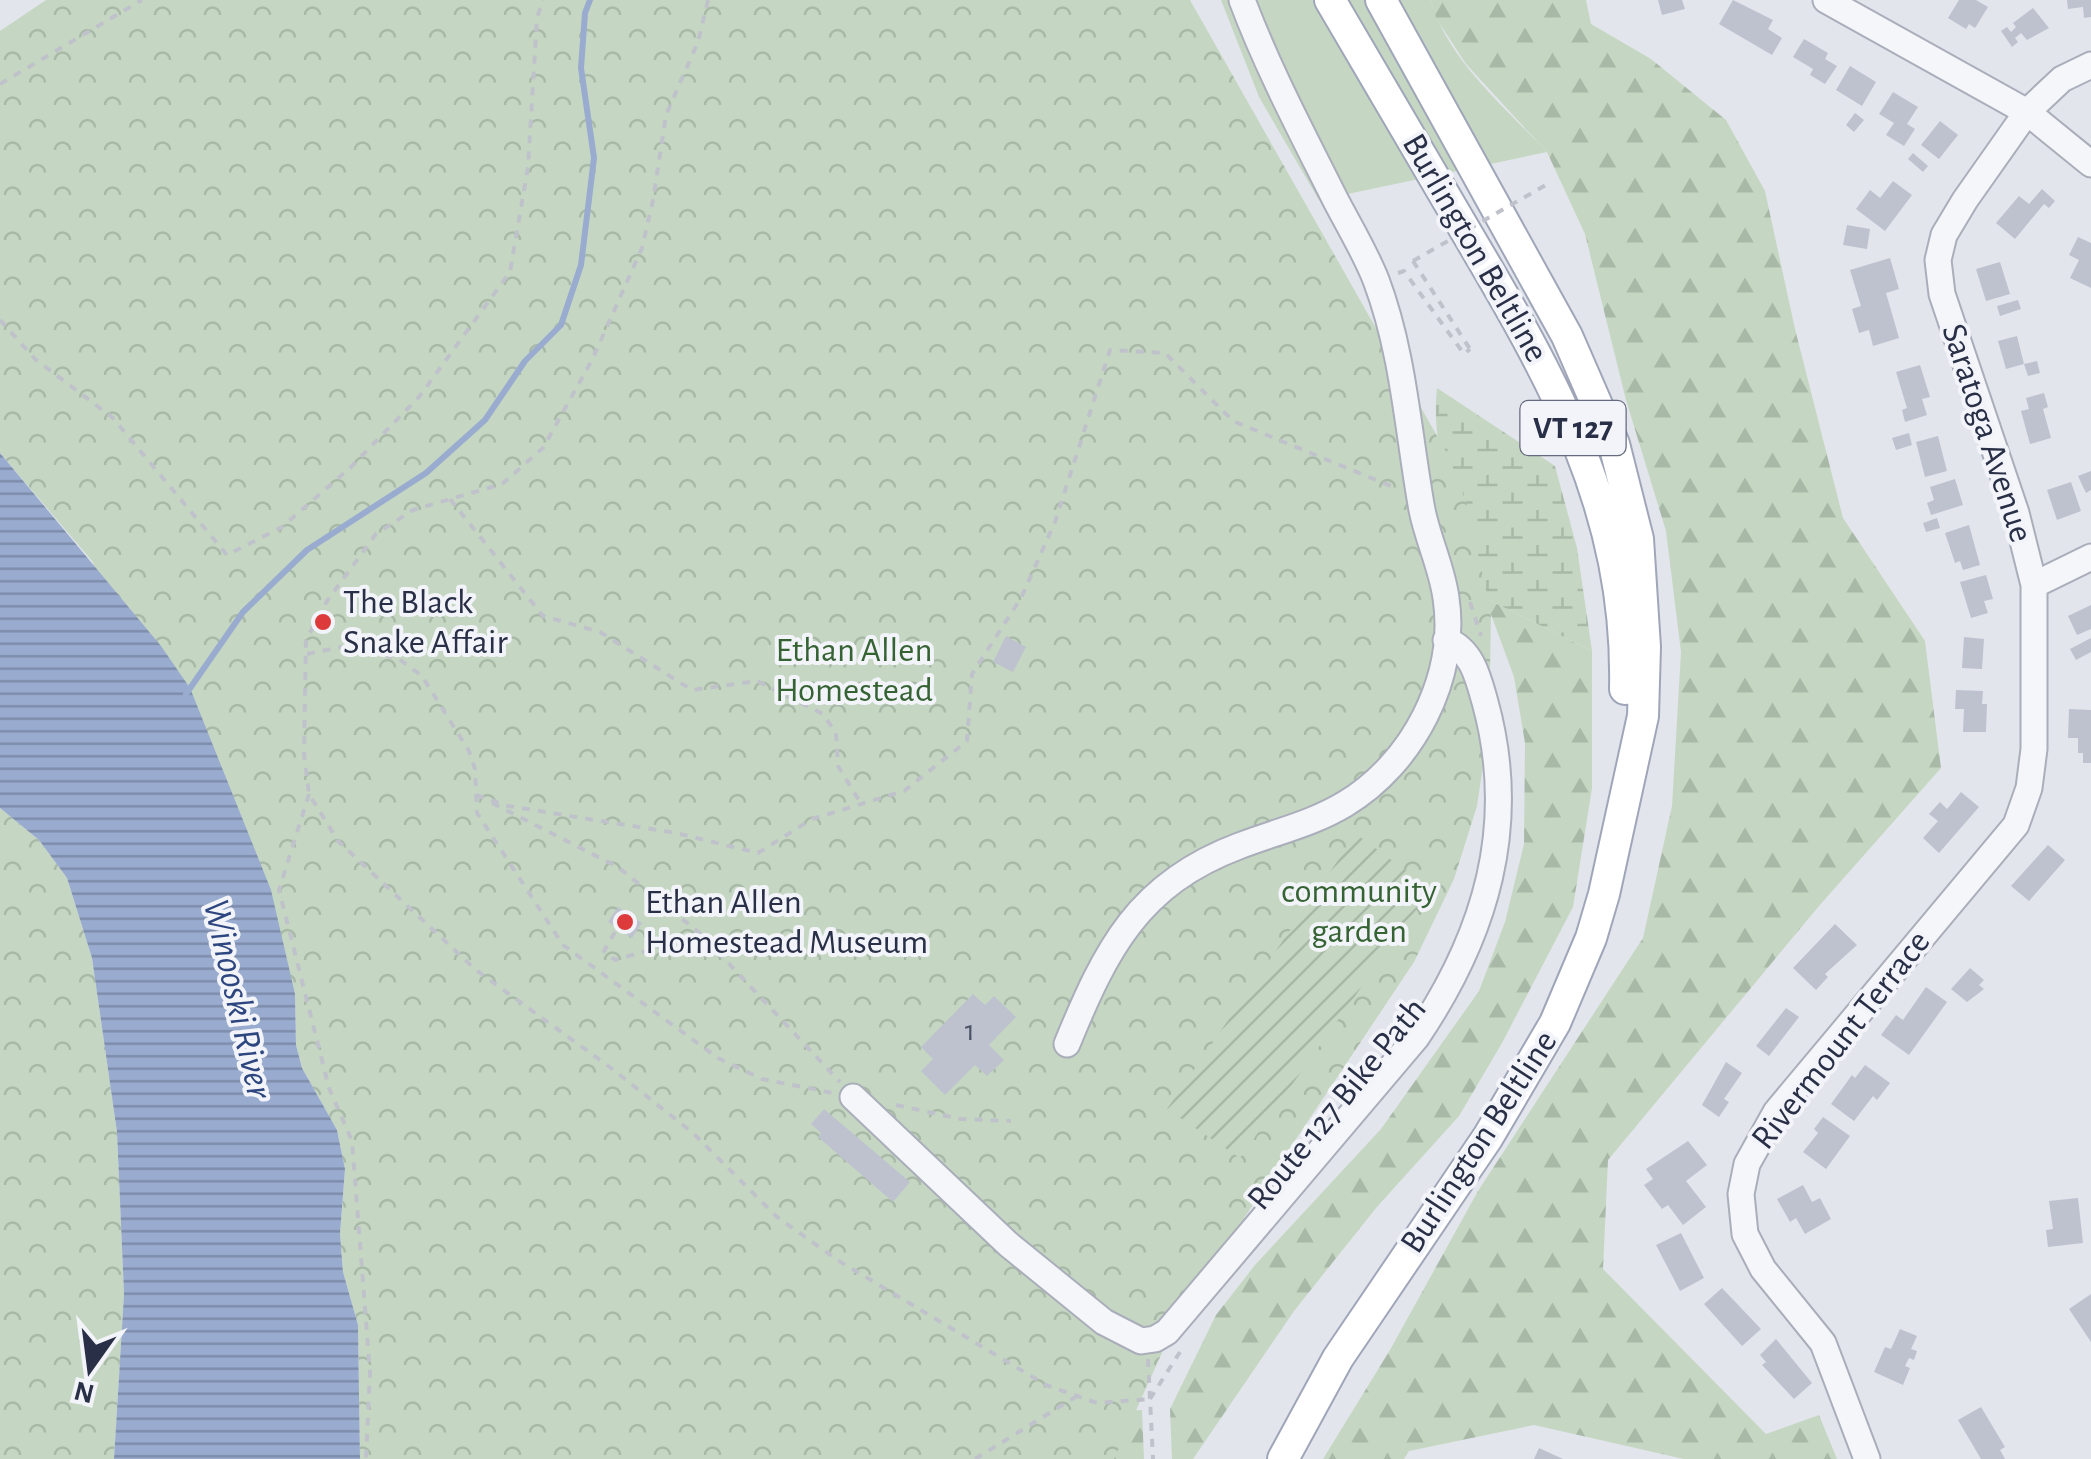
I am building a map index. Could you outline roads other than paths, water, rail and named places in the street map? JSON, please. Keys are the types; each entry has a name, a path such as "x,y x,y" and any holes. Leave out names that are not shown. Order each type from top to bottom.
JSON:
{"main road":[{"name":"Burlington Beltline","path":"1330,0 1537,352 1579,444 1612,547 1622,614 1624,802"},
{"name":"Burlington Beltline","path":"1283,1459 1338,1358 1488,1137 1556,1023 1591,938 1643,716 1645,647 1638,539 1614,444 1568,336 1381,0"}],"street":[{"path":"1067,1044 1096,972 1127,926 1156,893 1194,865 1322,818 1380,780 1406,749 1425,716 1440,676 1447,603 1420,498 1396,344 1376,278 1263,55 1242,0"},
{"path":"1826,0 2027,112 2091,164"},
{"name":"Saratoga Avenue","path":"1996,850 2016,825 2030,788 2034,749 2034,585 2016,513 1942,294 1938,260 1944,235 2027,112 2062,79 2091,66"},
{"path":"2034,585 2091,557"},
{"path":"853,1096 1029,1261 1104,1322 1141,1340 1167,1332 1416,1038 1475,932 1496,853 1496,749 1476,670 1458,644 1446,640"},
{"name":"Rivermount Terrace","path":"1866,1459 1823,1343 1763,1269 1744,1234 1740,1194 1747,1164 1776,1112 1996,850"}],"water":[{"name":"Winooski River","path":"0,453 161,646 190,688 271,890 295,994 296,1045 302,1068 337,1130 345,1169 340,1234 343,1272 358,1325 360,1459 114,1459 124,1294 117,1132 92,958 67,878 39,840 0,808"}],"waterway":[{"path":"186,694 243,612 307,550 426,473 485,420 525,361 561,325 581,265 594,158 581,68 585,13 590,0"}],"place":[{"name":"The Black Snake Affair","path":"323,622"},
{"name":"Ethan Allen Homestead Museum","path":"625,922"}],"park label":[{"name":"Ethan Allen Homestead","path":"854,670"},
{"name":"community garden","path":"1359,911"}]}
